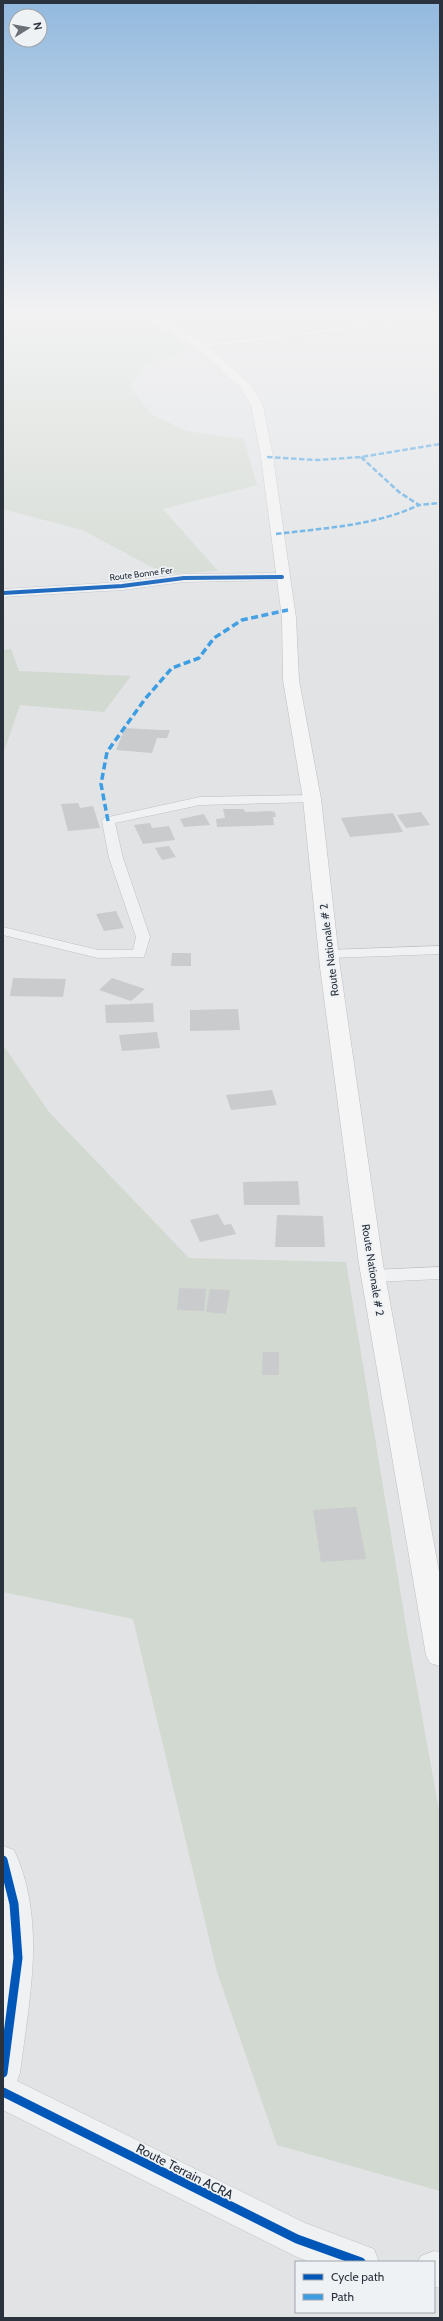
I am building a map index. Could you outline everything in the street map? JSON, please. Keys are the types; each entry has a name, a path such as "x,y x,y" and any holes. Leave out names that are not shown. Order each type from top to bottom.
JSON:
{"main road":[{"name":"Route Nationale # 2","path":"259,417 267,457 282,577 289,618 291,680 312,799 329,954 373,1276 440,1655"}],"street":[{"name":"Route Bonne Fer","path":"3,593 122,586 184,578 282,577"},
{"path":"3,1860 14,1904 18,1958 3,2073"},
{"name":"Route Terrain ACRA","path":"3,2092 297,2239 358,2261"}],"lane":[{"path":"3,931 98,954 139,954 143,937 116,858 108,821 200,801 312,799"},
{"path":"329,954 440,950"},
{"path":"373,1276 440,1273"}],"shaded area":[{"path":"3,417 158,417 186,431 244,439 257,485 163,509 218,571 165,574 82,530 3,509"},
{"path":"11,649 19,671 131,676 104,712 20,705 3,754 3,650"},
{"path":"3,1045 49,1112 189,1258 346,1262 408,1638 440,1816 440,2191 277,2145 217,1972 133,1619 3,1592"}],"building":[{"path":"125,728 170,730 167,738 157,738 152,753 116,750"},
{"path":"78,803 80,808 93,806 100,828 68,831 61,804"},
{"path":"223,809 244,809 245,812 270,811 275,812 276,817 273,817 274,825 217,827 216,819 225,818"},
{"path":"421,812 430,825 406,828 397,815"},
{"path":"393,813 403,832 350,837 341,818"},
{"path":"204,814 210,825 184,827 180,819"},
{"path":"150,823 152,828 169,826 175,840 143,844 134,825"},
{"path":"169,846 176,857 162,860 155,848"},
{"path":"116,911 124,928 104,931 96,914"},
{"path":"172,953 191,953 191,966 171,966"},
{"path":"13,978 66,979 63,997 10,996"},
{"path":"112,978 145,989 131,1001 99,990"},
{"path":"153,1003 154,1022 106,1023 105,1005"},
{"path":"238,1009 240,1030 190,1031 190,1010"},
{"path":"157,1032 160,1048 122,1051 119,1035"},
{"path":"272,1090 277,1105 231,1110 226,1095"},
{"path":"298,1181 300,1205 244,1205 243,1182"},
{"path":"218,1214 224,1225 231,1224 236,1234 200,1242 190,1220"},
{"path":"277,1215 323,1216 325,1247 275,1247"},
{"path":"179,1288 206,1289 204,1311 177,1310"},
{"path":"210,1289 230,1290 226,1314 206,1312"},
{"path":"263,1352 279,1352 279,1375 262,1375"},
{"path":"356,1507 366,1559 321,1562 313,1510"}],"marked path":[{"path":"267,457 317,460 361,457 440,444"},
{"path":"361,457 399,492 419,505 440,503"},
{"path":"276,534 350,525 388,517 419,505"},
{"path":"108,821 101,784 107,752 145,699 172,668 199,658 214,638 242,620 288,610"}],"cycle path":[{"path":"3,593 122,586 184,578 282,577"},
{"path":"3,1860 14,1904 18,1958 3,2073"},
{"path":"3,2092 297,2239 358,2261"}]}
